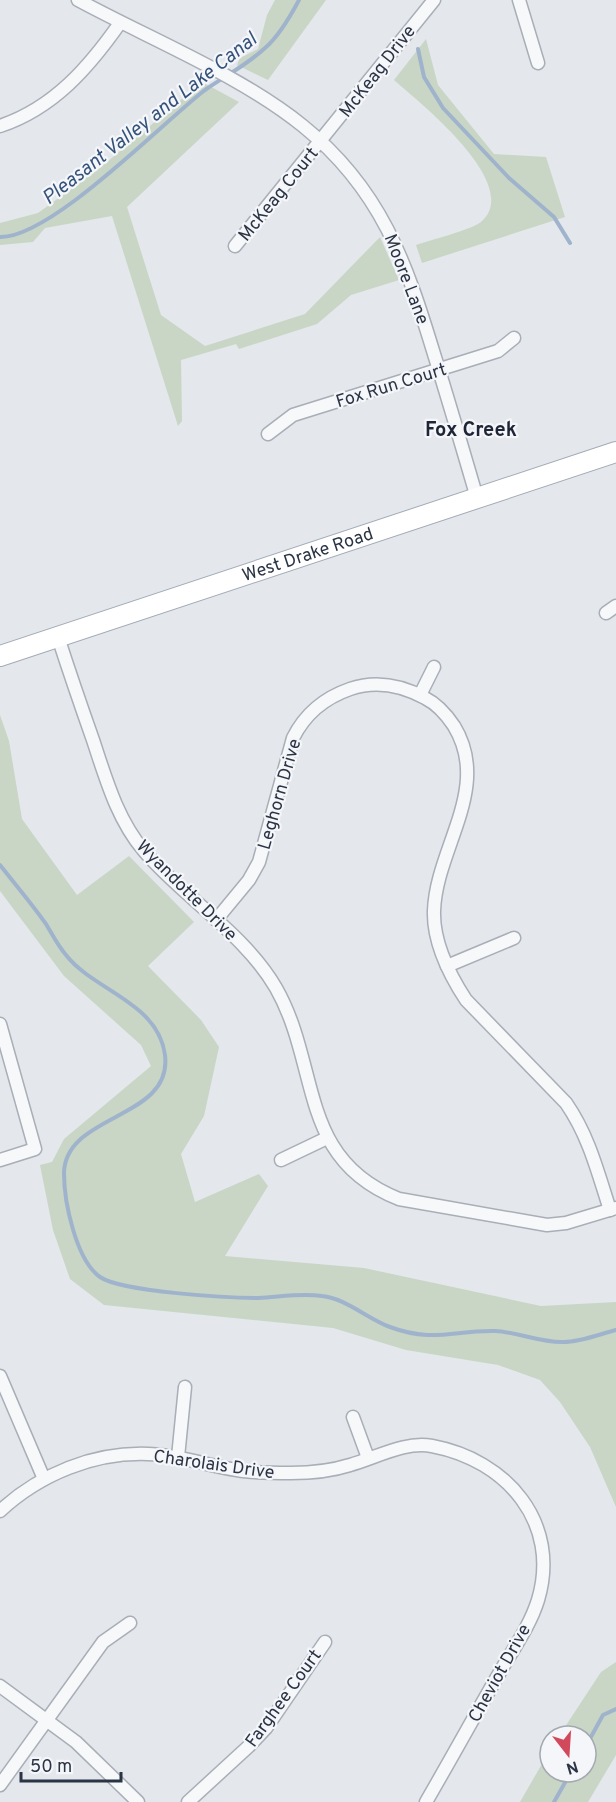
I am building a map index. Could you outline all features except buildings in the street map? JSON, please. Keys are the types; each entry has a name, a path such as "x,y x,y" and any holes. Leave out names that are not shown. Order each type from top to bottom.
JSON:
{"main road":[{"name":"West Drake Road","path":"0,656 616,452"}],"street":[{"name":"Moore Lane","path":"78,0 274,105 321,142 368,196 398,247 412,280 477,498"},
{"name":"McKeag Drive","path":"321,142 434,0"},
{"path":"519,0 538,63"},
{"path":"0,126 29,113 75,80 96,58 120,23"},
{"name":"McKeag Court","path":"235,246 321,142"},
{"name":"Fox Run Court","path":"268,434 293,415 498,351 514,338"},
{"name":"Wyandotte Drive","path":"58,636 107,783 125,825 156,864 249,952 276,988 290,1022 327,1138 351,1171 383,1192 399,1199 532,1224 566,1223 613,1209"},
{"path":"420,695 434,668"},
{"name":"Leghorn Drive","path":"216,920 249,880 259,862 293,738 300,724 312,710 340,693 366,685 390,685 420,695 439,708 459,734 466,758 468,783 441,872 434,909 437,939 453,980 466,1000 566,1103 578,1120 588,1140 613,1209"},
{"path":"447,966 514,938"},
{"path":"0,1024 35,1149 0,1160"},
{"path":"281,1160 327,1138"},
{"path":"0,1376 44,1479"},
{"path":"178,1457 185,1387"},
{"path":"353,1418 368,1458"},
{"name":"Charolais Drive","path":"0,1511 44,1479 85,1462 107,1457 148,1454 178,1457 266,1474 320,1471 349,1466 401,1448 430,1446 476,1460 501,1476 516,1491 527,1507 539,1536"},
{"name":"Cheviot Drive","path":"426,1802 534,1611 542,1582 543,1561 539,1536"},
{"path":"0,1785 103,1642 130,1623"},
{"name":"Farghee Court","path":"188,1802 266,1728 325,1642"},
{"path":"0,1686 76,1742 138,1802"}],"green space":[{"path":"275,0 326,0 268,80 237,65 240,58 258,49 267,15"},
{"path":"426,39 438,85 494,154 546,157 565,217 422,263 416,245 476,225 481,222 491,206 489,187 479,167 463,146 444,125 394,80"},
{"path":"202,82 239,102 127,207 161,315 205,346 305,314 380,237 399,280 351,295 317,324 239,349 236,344 181,360 182,421 178,426 112,216 45,228 33,242 0,245 0,223 38,213 100,168"},
{"path":"0,715 9,741 22,819 77,895 129,856 194,922 148,966 201,1020 219,1047 204,1116 181,1154 195,1202 259,1174 268,1186 225,1256 364,1268 541,1306 616,1302 616,1507 590,1447 560,1402 540,1380 498,1365 406,1350 333,1328 104,1305 70,1279 53,1230 40,1165 52,1162 64,1139 151,1066 141,1045 64,976 0,891"},
{"path":"616,1662 616,1755 588,1802 520,1802 538,1771 538,1784 598,1784 598,1724 567,1724 601,1672"}],"waterway":[{"name":"Pleasant Valley and Lake Canal","path":"0,237 22,232 48,219 76,200 205,90 265,48 280,32 299,0"},
{"path":"418,49 424,77 443,108 509,178 554,217 570,243"},
{"name":"Pleasant Valley and Lake Canal","path":"0,865 41,917 66,955 78,967 151,1022 160,1037 165,1055 163,1076 153,1092 137,1105 81,1138 69,1153 64,1173 69,1214 84,1258 100,1277 130,1287 201,1295 258,1298 322,1296 348,1305 390,1327 419,1334 443,1335 495,1331 547,1341 570,1342 616,1330"},
{"name":"Pleasant Valley and Lake Canal","path":"598,1724 603,1715 616,1709"},
{"name":"Pleasant Valley and Lake Canal","path":"554,1802 564,1784"}],"district":[{"name":"Fox Creek","path":"471,429"}]}
